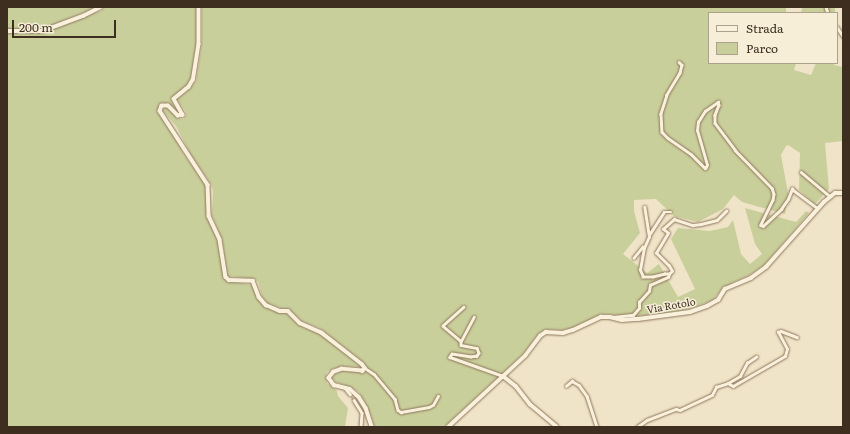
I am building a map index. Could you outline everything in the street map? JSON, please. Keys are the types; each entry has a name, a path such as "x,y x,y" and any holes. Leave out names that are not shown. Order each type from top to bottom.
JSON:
{"street":[{"path":"7,32 43,31 83,16 101,7"},
{"path":"199,7 199,44 193,80 189,87 174,99 183,115 178,116 168,106 162,106 160,111 208,185 209,216 220,240 226,277 229,280 253,282 259,297 266,305 280,311 288,311 300,323 318,330 346,350 365,368 374,374 394,399 398,410 401,412 429,407 433,405 438,396"},
{"path":"679,62 682,65 680,73 666,99 661,114 662,132 706,168 707,165 697,131 698,122 705,111 718,102 719,105 715,115 715,123 735,150 772,188 774,194 773,200 761,225 763,226 781,209 788,200 792,189 817,208"},
{"path":"801,172 830,196"},
{"name":"Via Rotolo","path":"448,427 525,356 540,336 546,332 562,333 573,330 601,317 613,317 622,320 690,312 715,302 725,289 751,278 766,267 817,208 835,193 843,193"},
{"path":"644,207 649,235"},
{"path":"613,317 633,315 639,308 639,302 649,291 650,285 668,277 672,271 656,253 668,233 663,229 674,219 693,225 701,224 717,220 726,211"},
{"path":"669,274 643,277 640,270 644,248 649,235 664,212 671,212"},
{"path":"634,258 643,247 644,248"},
{"path":"464,307 443,326 461,341 461,345 479,349 478,354 471,357 452,354 450,357 504,376 516,386 530,404 557,427"},
{"path":"461,341 474,317"},
{"path":"728,383 733,386 785,356 786,349 778,332 782,331 797,337"},
{"path":"637,427 647,420 676,409 680,410 712,395 716,387 728,383 740,376 747,363 756,356"},
{"path":"365,368 362,371 342,369 331,374 329,378 332,383 350,389 359,397 366,408 372,427"},
{"path":"566,386 572,381 579,385 587,396 597,427"},
{"path":"345,388 350,394"},
{"path":"354,400 362,413 360,427"}],"green space":[{"path":"7,7 98,7 42,29 17,30 7,29"},
{"path":"105,7 196,7 196,57 192,77 190,82 171,100 176,109 164,102 158,108 158,113 175,136 183,153 207,187 207,214 218,241 222,265 227,281 252,285 258,299 265,307 287,314 304,328 316,332 337,346 361,367 344,366 334,368 327,372 327,383 337,391 338,396 348,408 345,427 7,427 7,34 43,32 101,11"},
{"path":"202,7 786,7 786,12 708,12 708,64 796,64 794,70 811,75 816,64 834,64 843,67 843,141 825,143 829,189 815,204 799,190 800,153 788,145 786,146 781,155 788,193 785,214 742,202 734,195 723,209 698,222 674,216 656,199 634,200 634,211 640,233 623,254 647,273 659,264 678,297 695,289 671,239 678,228 710,231 728,227 733,220 741,254 750,264 762,254 755,244 745,208 796,222 806,211 809,213 764,265 749,275 723,287 713,300 689,309 659,314 623,317 610,314 601,314 572,328 562,330 545,329 538,334 523,354 444,427 375,427 368,407 359,392 351,387 336,382 332,378 335,374 343,371 365,373 367,368 363,362 320,328 302,321 289,309 267,303 262,296 258,282 255,279 228,276 222,239 212,215 213,191 211,184 191,155 176,126 163,111 165,108 169,109 180,119 183,119 186,116 186,112 177,99 190,89 196,81 202,44"},
{"path":"802,7 835,7 835,12 801,12"}],"tunnel":[{"path":"350,394 354,400"}]}
